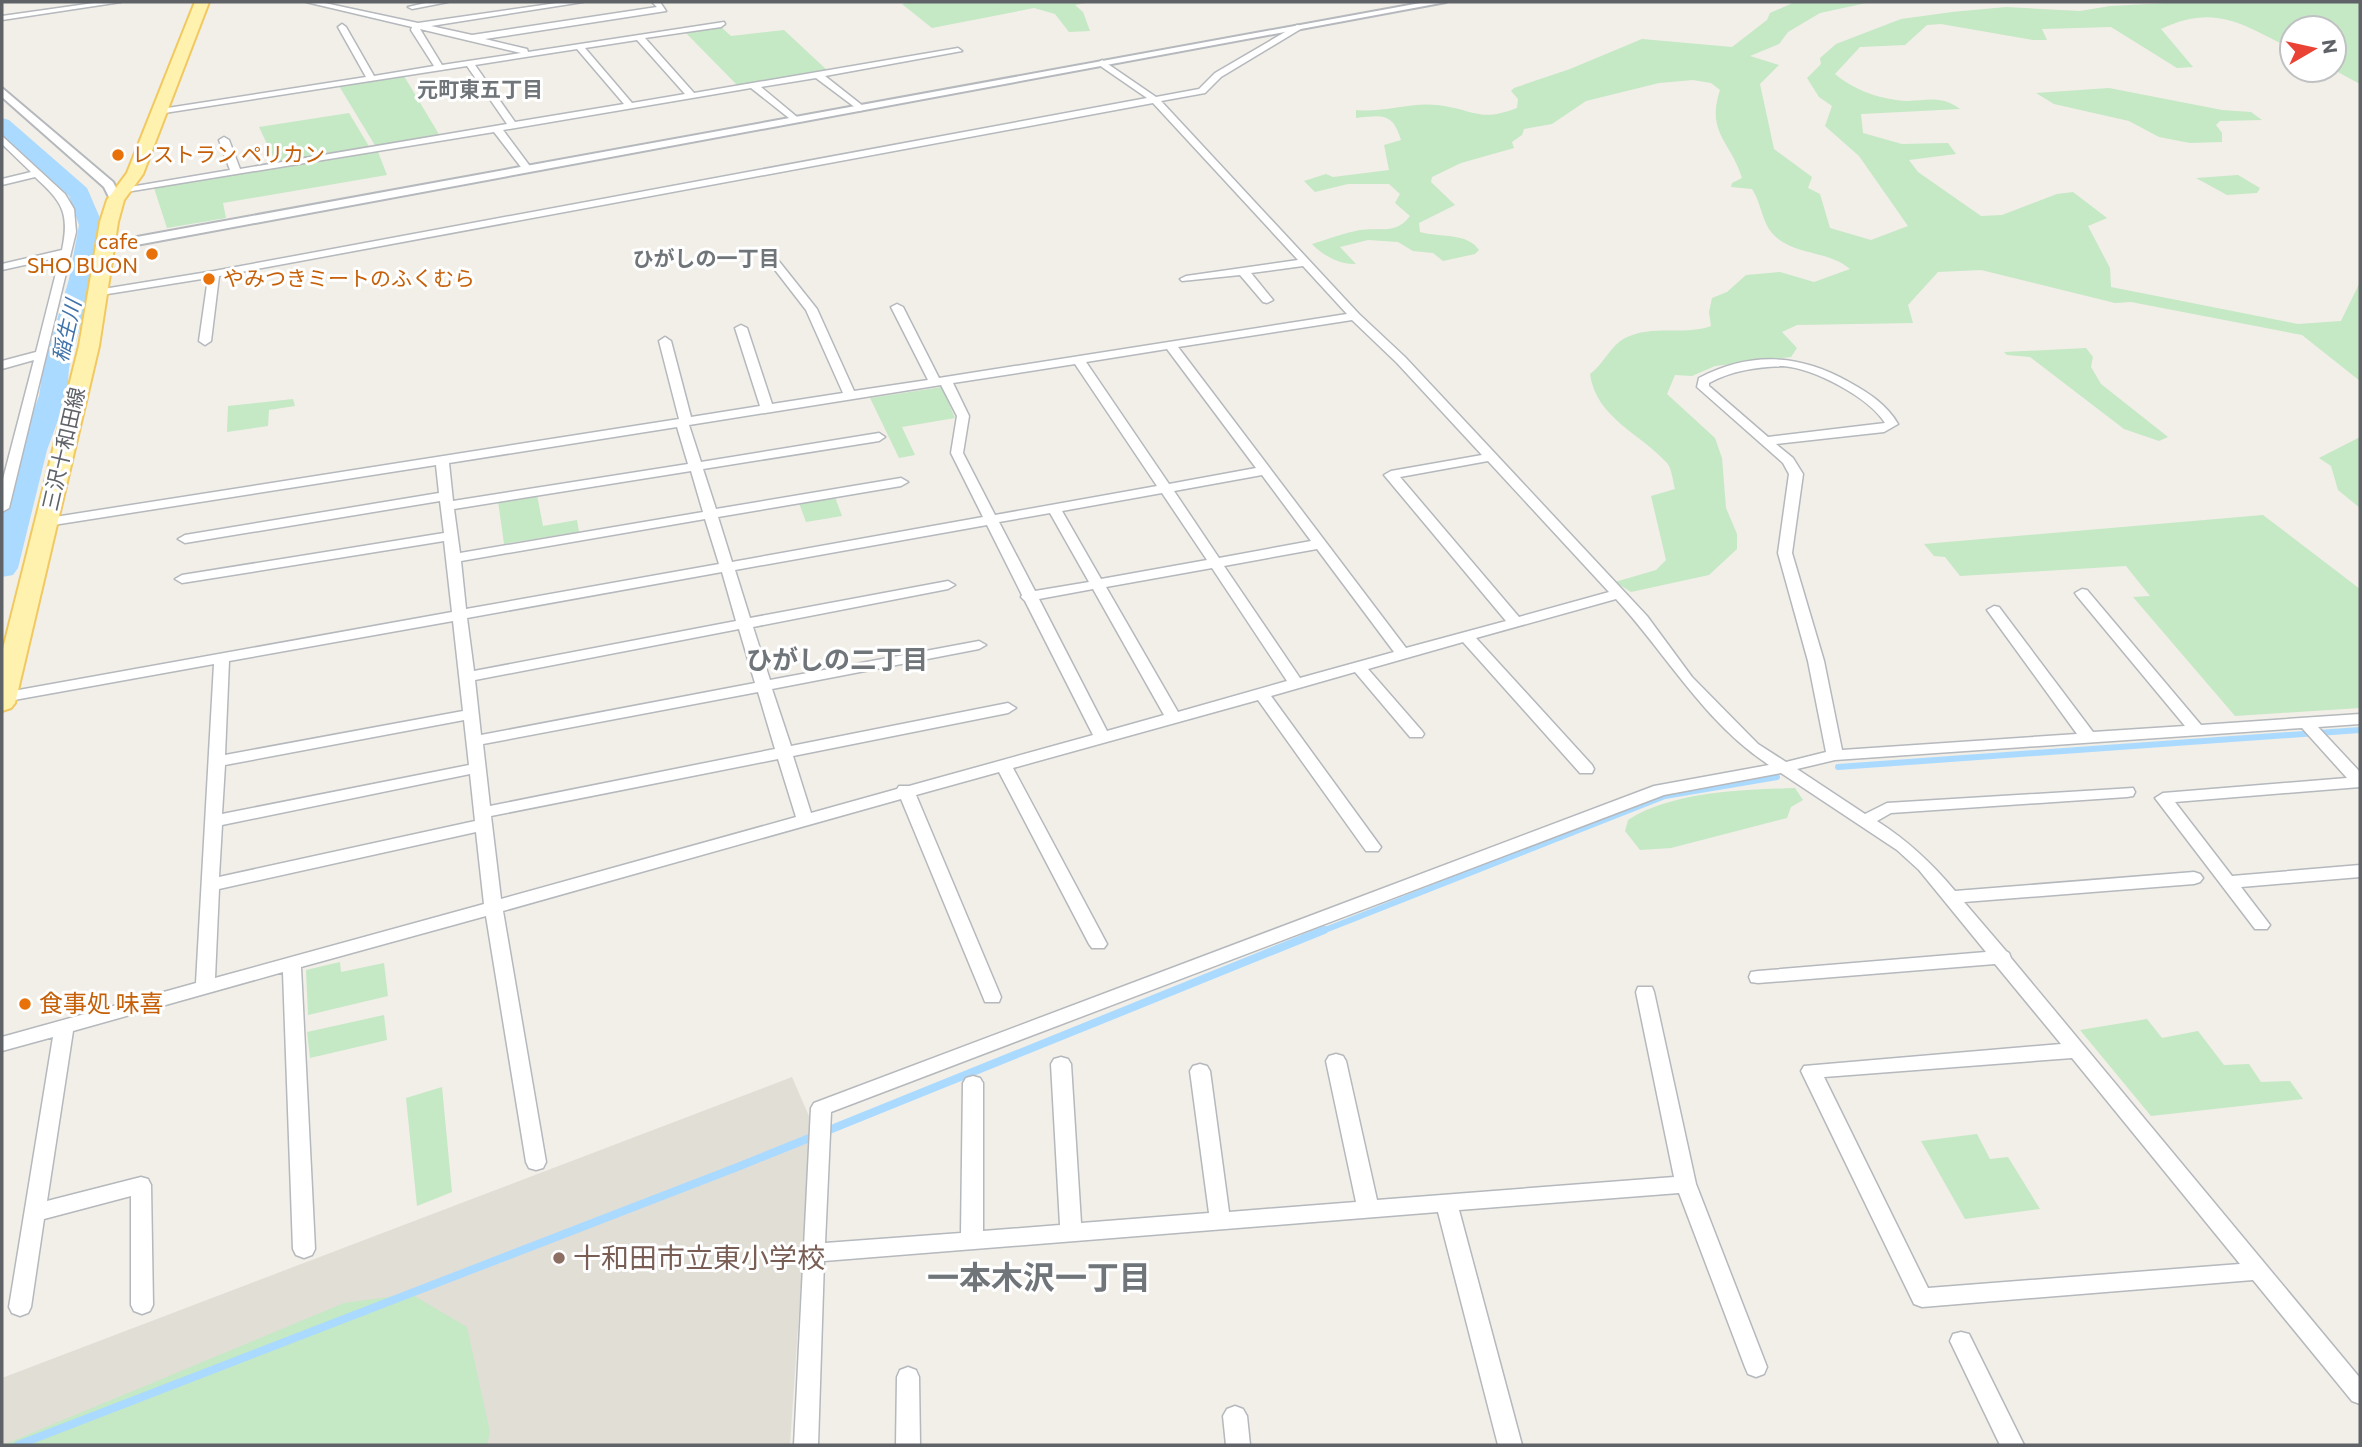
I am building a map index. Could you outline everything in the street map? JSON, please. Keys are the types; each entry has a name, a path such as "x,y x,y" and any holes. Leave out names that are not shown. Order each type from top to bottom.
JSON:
{"main road":[{"name":"三沢十和田線","path":"2,700 89,346 104,247 120,196 135,174 202,2"}],"street":[{"path":"2,18 58,6 117,2"},
{"path":"310,2 534,53"},
{"path":"412,7 444,2"},
{"path":"417,26 579,2"},
{"path":"472,38 663,9 656,2"},
{"path":"104,247 1441,2"},
{"path":"161,112 721,24"},
{"path":"417,26 415,30 440,68"},
{"path":"342,27 371,79"},
{"path":"95,293 214,274 1202,91 1218,75 1300,27"},
{"path":"639,37 692,96"},
{"path":"579,47 630,106"},
{"path":"2,91 120,196 236,172 958,51"},
{"path":"1102,63 1155,100 1307,261 1355,316 1619,594 1656,636 1687,680 1731,727 1752,747 1787,767 1903,846 1953,897 2360,1394"},
{"path":"470,64 513,126"},
{"path":"818,75 860,108"},
{"path":"754,86 794,119"},
{"path":"497,129 527,169"},
{"path":"2,139 61,196 69,209 71,232 2,508"},
{"path":"224,140 236,172"},
{"path":"2,182 38,173"},
{"path":"2,267 67,252"},
{"path":"770,257 811,309 850,395"},
{"path":"1186,279 1307,261"},
{"path":"1242,270 1266,300"},
{"path":"205,341 214,274"},
{"path":"897,307 963,416 957,453 1028,597 1102,737"},
{"path":"47,522 1355,316"},
{"path":"741,328 767,408"},
{"path":"664,341 695,466 805,819"},
{"path":"1171,346 1403,654"},
{"path":"2,365 42,354"},
{"path":"1079,360 1296,683"},
{"path":"1767,441 1884,428 1892,424 1890,416 1866,395 1799,364 1731,369 1703,381 1703,387 1767,441 1788,461 1796,474 1785,553 1816,661 1835,755"},
{"path":"185,539 879,437"},
{"path":"1490,457 1391,475 1514,621"},
{"path":"442,459 493,906 536,1162"},
{"path":"2,700 990,518 1263,471"},
{"path":"453,558 901,482"},
{"path":"1053,507 1173,717"},
{"path":"182,579 450,536"},
{"path":"1028,597 1320,544"},
{"path":"466,677 948,585"},
{"path":"2082,593 2196,729"},
{"path":"2,1044 905,790 1619,594"},
{"path":"1994,610 2088,737"},
{"path":"1466,636 1586,769"},
{"path":"474,741 979,645"},
{"path":"205,987 222,659"},
{"path":"1358,666 1416,734"},
{"path":"1261,693 1372,847"},
{"path":"210,885 483,819 1008,708"},
{"path":"217,761 470,714"},
{"path":"806,1445 821,1108 1660,790 1787,767 1835,755 2196,729 2312,730 2360,719"},
{"path":"2312,730 2360,782"},
{"path":"1003,765 1098,944"},
{"path":"214,821 477,768"},
{"path":"2261,925 2163,797 2360,782"},
{"path":"905,790 992,997"},
{"path":"1865,821 1888,808 2127,792"},
{"path":"2228,882 2360,871"},
{"path":"1953,897 2194,878"},
{"path":"1758,977 2003,957"},
{"path":"292,964 304,1250"},
{"path":"1644,992 1686,1184 1756,1367"},
{"path":"20,1307 64,1027"},
{"path":"2078,1050 1811,1071 1922,1298 2258,1271"},
{"path":"1336,1061 1368,1207"},
{"path":"1061,1064 1070,1234"},
{"path":"1199,1071 1220,1219"},
{"path":"972,1241 973,1083"},
{"path":"814,1253 1070,1234 1368,1207 1686,1184"},
{"path":"34,1213 141,1185 142,1305"},
{"path":"1446,1201 1510,1445"},
{"path":"1961,1341 2012,1445"},
{"path":"908,1377 908,1445"},
{"path":"1235,1416 1238,1445"}],"shaded area":[{"name":"十和田市立東小学校","path":"792,1077 812,1123 790,1445 2,1445 2,1378"}],"green space":[{"path":"1091,2 1075,5 1083,12 1090,31 1069,32 1055,14 1034,8 932,28 902,4"},
{"path":"1795,2 1871,2 1820,13 1788,32 1779,44 1750,56 1779,65 1760,84 1774,149 1812,177 1808,188 1820,194 1830,228 1871,240 1908,226 1859,156 1825,126 1832,106 1819,97 1807,78 1821,64 1820,58 1836,44 1901,19 2006,7 2080,11 2110,6 2187,2 2360,2 2360,84 2348,78 2348,14 2278,14 2278,42 2229,20 2198,18 2180,21 2161,29 2193,67 2177,68 2111,27 2042,29 2047,40 2033,40 1941,24 1927,25 1905,45 1860,47 1835,74 1856,88 1879,97 1905,101 1944,101 1960,109 1861,114 1863,133 1902,144 1948,143 1956,154 1909,160 1918,172 1981,216 2002,215 2057,194 2073,192 2107,218 2088,226 2110,268 2111,287 2298,324 2341,321 2360,282 2360,381 2302,335 2131,302 2115,303 1981,270 1938,272 1908,305 1913,323 1797,325 1782,332 1797,348 1791,357 1715,366 1692,376 1675,375 1667,394 1715,438 1722,458 1726,508 1737,534 1737,549 1709,575 1631,592 1615,582 1656,570 1666,560 1651,496 1675,489 1667,463 1610,414 1594,389 1590,374 1625,338 1646,332 1711,326 1709,312 1712,298 1727,292 1746,275 1780,272 1814,282 1850,269 1832,259 1790,246 1780,240 1769,228 1752,189 1731,187 1732,183 1742,178 1718,127 1716,105 1720,90 1711,83 1693,80 1659,83 1586,101 1552,124 1524,129 1522,135 1512,142 1514,148 1461,163 1432,177 1431,182 1455,205 1419,223 1420,232 1468,240 1479,250 1475,254 1443,261 1433,253 1413,251 1398,242 1368,240 1340,247 1356,264 1344,263 1326,255 1312,244 1360,230 1393,228 1410,216 1395,203 1400,194 1389,184 1348,184 1315,192 1304,181 1326,174 1333,177 1389,170 1384,145 1401,140 1398,131 1386,118 1356,118 1356,110 1427,104 1484,115 1504,112 1517,108 1518,99 1511,91 1514,88 1570,69 1642,39 1732,47 1767,20 1770,13"},
{"path":"721,27 731,36 784,30 828,71 737,85 685,32"},
{"path":"404,76 440,136 376,147 339,86"},
{"path":"2109,88 2222,110 2251,112 2262,120 2220,121 2216,125 2222,133 2222,142 2190,143 2159,137 2129,121 2054,104 2036,93"},
{"path":"349,113 370,148 276,163 259,127"},
{"path":"378,152 387,175 223,203 226,218 167,228 154,188"},
{"path":"2238,175 2260,188 2257,193 2227,195 2196,178"},
{"path":"2086,348 2093,357 2091,367 2101,384 2168,437 2159,441 2124,429 2030,357 2007,355 2004,352"},
{"path":"942,387 955,418 902,427 915,455 899,458 870,398"},
{"path":"293,399 295,406 269,410 268,426 227,432 228,406"},
{"path":"2360,437 2360,508 2338,490 2331,466 2319,458"},
{"path":"537,495 543,526 577,520 579,532 504,544 498,501"},
{"path":"835,497 842,516 806,522 799,503"},
{"path":"2263,515 2360,589 2360,708 2235,716 2133,597 2150,596 2126,566 1960,576 1945,557 1934,556 1924,544"},
{"path":"1795,788 1803,800 1791,807 1787,818 1671,848 1640,850 1625,831 1628,820 1666,803 1731,791"},
{"path":"340,962 341,972 384,963 388,996 308,1015 306,970"},
{"path":"384,1015 387,1040 310,1058 307,1032"},
{"path":"2147,1019 2162,1038 2198,1031 2224,1065 2249,1064 2261,1082 2290,1081 2303,1099 2151,1116 2080,1030"},
{"path":"442,1087 452,1192 417,1206 406,1098"},
{"path":"1977,1134 1990,1159 2008,1157 2040,1209 1965,1219 1921,1141"},
{"path":"411,1294 467,1327 490,1432 487,1445 3,1445 344,1303"}],"waterway":[{"name":"稲生川","path":"2,124 79,193 91,225 81,279 56,368 53,396 33,450 2,568"},
{"path":"1838,767 2360,730"},
{"path":"1320,932 1665,796 1777,777"},
{"path":"18,1445 740,1166 1324,930"}],"place":[{"name":"レストラン ペリカン","path":"118,155"},
{"name":"cafe SHO BUON","path":"152,254"},
{"name":"やみつきミートのふくむら","path":"209,279"},
{"name":"食事処 味喜","path":"25,1004"},
{"name":"十和田市立東小学校","path":"559,1258"}],"district":[{"name":"元町東五丁目","path":"480,90"},
{"name":"ひがしの一丁目","path":"706,259"},
{"name":"ひがしの二丁目","path":"837,660"},
{"name":"一本木沢一丁目","path":"1039,1278"}]}
